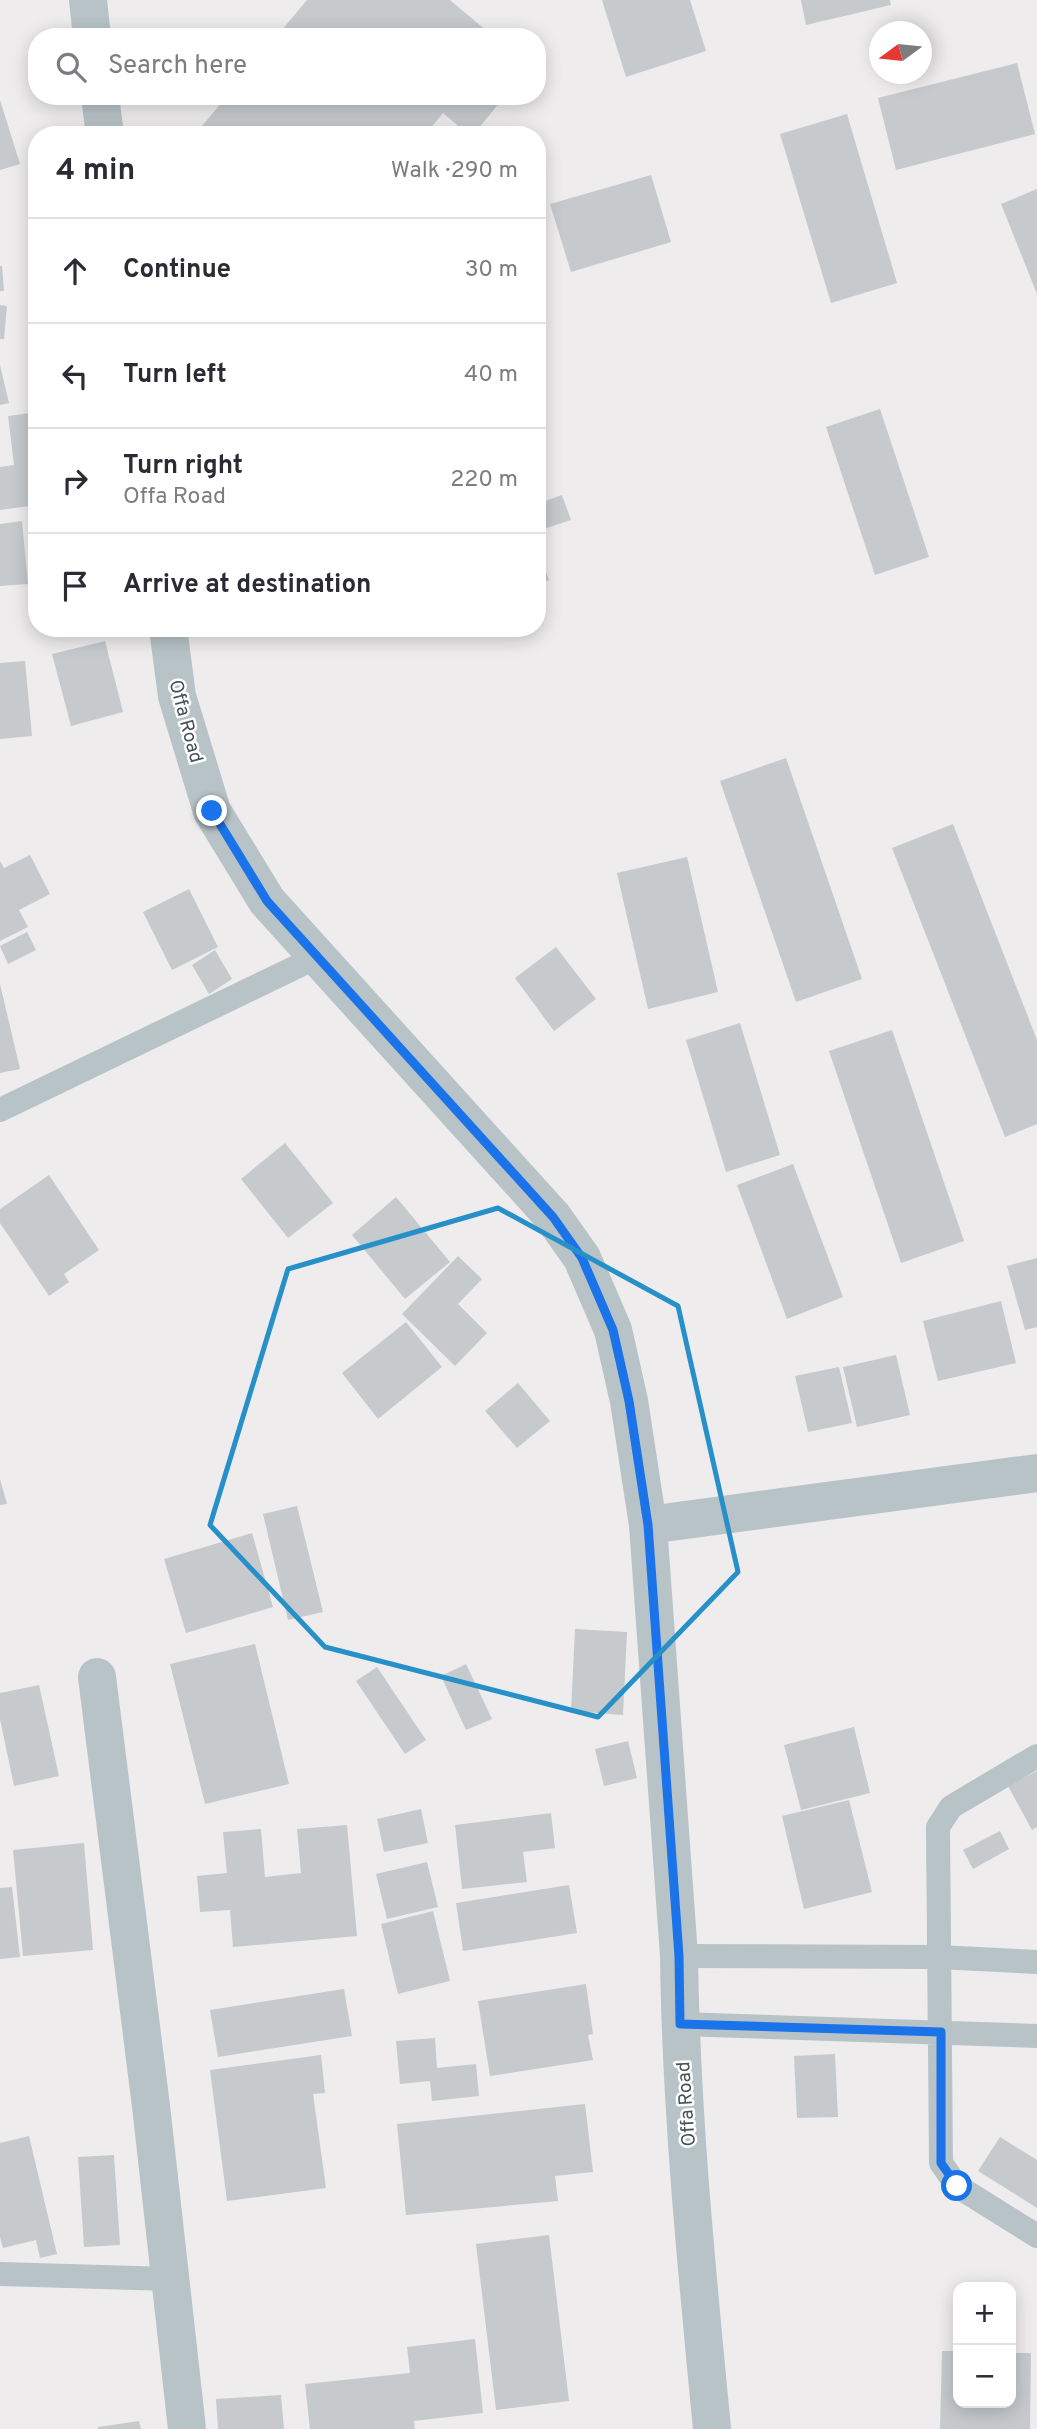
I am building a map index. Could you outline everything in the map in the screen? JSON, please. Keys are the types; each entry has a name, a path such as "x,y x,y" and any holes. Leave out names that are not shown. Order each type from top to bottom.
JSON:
{"street":[{"path":"88,0 91,28"},
{"path":"101,105 103,126"},
{"name":"Offa Road","path":"169,637 177,696 212,811 267,901 553,1217 582,1258 613,1330 629,1401 648,1525 679,1956 680,2024 696,2258 712,2429"},
{"path":"648,1525 1037,1473"},
{"path":"97,1677 187,2429"}],"lane":[{"path":"0,1110 317,957"},
{"path":"1037,1756 951,1807 938,1827 941,2163 957,2186 1037,2236"},
{"path":"679,1956 938,1957 1037,1962"},
{"path":"680,2024 1037,2036"},
{"path":"0,2274 170,2279"}],"highlighted area":[{"path":"498,1208 678,1306 738,1572 598,1717 325,1647 210,1525 288,1269"}],"building":[{"path":"307,0 450,0 483,28 284,28"},
{"path":"602,0 690,0 706,51 626,77"},
{"path":"801,0 890,0 891,5 806,25"},
{"path":"1017,63 1035,134 896,170 878,98"},
{"path":"0,100 20,164 0,170"},
{"path":"220,105 498,105 480,126 458,126 443,113 432,126 202,126"},
{"path":"847,114 897,283 831,303 780,134"},
{"path":"651,175 671,242 571,272 550,204"},
{"path":"1037,189 1037,294 1001,204"},
{"path":"2,266 4,291 0,291"},
{"path":"0,305 7,306 4,339 0,339"},
{"path":"0,365 9,403 0,405"},
{"path":"880,409 929,557 875,575 826,427"},
{"path":"28,413 28,506 0,510 0,467 14,465 8,416"},
{"path":"562,495 571,520 546,528 546,501"},
{"path":"22,521 28,584 0,586 0,524"},
{"path":"105,641 123,712 71,726 52,654"},
{"path":"25,661 32,736 0,739 0,663"},
{"path":"786,758 862,979 796,1002 720,781"},
{"path":"953,824 1037,1040 1037,1124 1005,1137 892,848"},
{"path":"30,855 50,894 19,910 28,927 0,941 0,861 4,868"},
{"path":"687,857 718,992 648,1009 617,873"},
{"path":"189,889 218,947 172,970 143,912"},
{"path":"27,932 36,950 8,964 0,946"},
{"path":"556,947 596,999 554,1031 515,978"},
{"path":"215,950 232,979 209,994 192,965"},
{"path":"0,984 20,1069 0,1073"},
{"path":"740,1023 780,1155 726,1172 686,1040"},
{"path":"892,1030 964,1241 901,1263 829,1051"},
{"path":"285,1143 333,1203 288,1238 241,1179"},
{"path":"793,1164 843,1297 787,1319 737,1185"},
{"path":"49,1175 99,1250 64,1274 69,1282 49,1296 0,1223 0,1209"},
{"path":"396,1197 450,1262 405,1299 352,1235"},
{"path":"458,1256 482,1279 458,1304 487,1333 455,1366 402,1314"},
{"path":"1037,1258 1037,1327 1025,1330 1007,1266"},
{"path":"1001,1301 1016,1363 938,1381 923,1321"},
{"path":"406,1322 442,1367 378,1419 342,1373"},
{"path":"896,1355 910,1415 857,1427 843,1367"},
{"path":"839,1367 852,1423 808,1432 795,1376"},
{"path":"518,1383 550,1421 517,1448 485,1411"},
{"path":"0,1479 7,1504 0,1505"},
{"path":"297,1506 323,1612 288,1620 263,1514"},
{"path":"252,1533 273,1607 186,1633 164,1559"},
{"path":"575,1629 627,1632 623,1715 571,1711"},
{"path":"255,1644 289,1784 205,1804 170,1664"},
{"path":"466,1664 492,1719 466,1730 441,1676"},
{"path":"377,1667 426,1740 405,1754 356,1681"},
{"path":"39,1685 59,1776 14,1786 0,1719 0,1693"},
{"path":"854,1727 870,1793 801,1810 784,1745"},
{"path":"628,1741 637,1778 604,1786 595,1749"},
{"path":"1037,1771 1037,1827 1032,1830 1008,1786"},
{"path":"849,1800 872,1892 804,1909 782,1816"},
{"path":"421,1809 428,1843 384,1852 377,1819"},
{"path":"551,1813 555,1848 523,1852 527,1882 462,1889 455,1825"},
{"path":"347,1825 357,1936 233,1947 230,1910 200,1912 197,1876 227,1873 223,1832 261,1829 265,1877 301,1873 297,1829"},
{"path":"1000,1831 1009,1849 973,1869 963,1850"},
{"path":"84,1843 93,1950 23,1956 13,1850"},
{"path":"427,1862 438,1907 387,1919 376,1874"},
{"path":"569,1885 577,1933 463,1951 456,1903"},
{"path":"12,1887 20,1957 0,1959 0,1888"},
{"path":"433,1911 450,1981 398,1994 381,1924"},
{"path":"586,1984 593,2034 588,2035 593,2060 490,2076 478,2001"},
{"path":"344,1989 352,2036 218,2057 210,2010"},
{"path":"435,2038 437,2068 476,2064 479,2096 432,2101 430,2081 400,2084 396,2041"},
{"path":"835,2054 838,2117 797,2118 794,2056"},
{"path":"321,2055 325,2093 313,2094 326,2188 227,2201 210,2070"},
{"path":"585,2104 593,2172 555,2176 558,2201 406,2215 397,2124"},
{"path":"29,2136 57,2254 40,2258 36,2240 3,2248 0,2237 0,2143"},
{"path":"1000,2137 1037,2160 1037,2208 978,2171"},
{"path":"114,2155 120,2245 84,2247 78,2157"},
{"path":"549,2235 569,2401 496,2410 476,2244"},
{"path":"475,2339 483,2413 414,2421 415,2429 310,2429 305,2384 410,2373 407,2347"},
{"path":"942,2351 953,2351 953,2408 1016,2408 1016,2353 1031,2353 1030,2429 940,2429"},
{"path":"281,2395 284,2429 218,2429 216,2399"},
{"path":"139,2421 141,2429 98,2429 98,2427"}],"route":[{"path":"212,811 267,901 553,1217 582,1258 613,1330 629,1401 648,1525 679,1956 680,2024 941,2032 941,2163 957,2186"}]}
